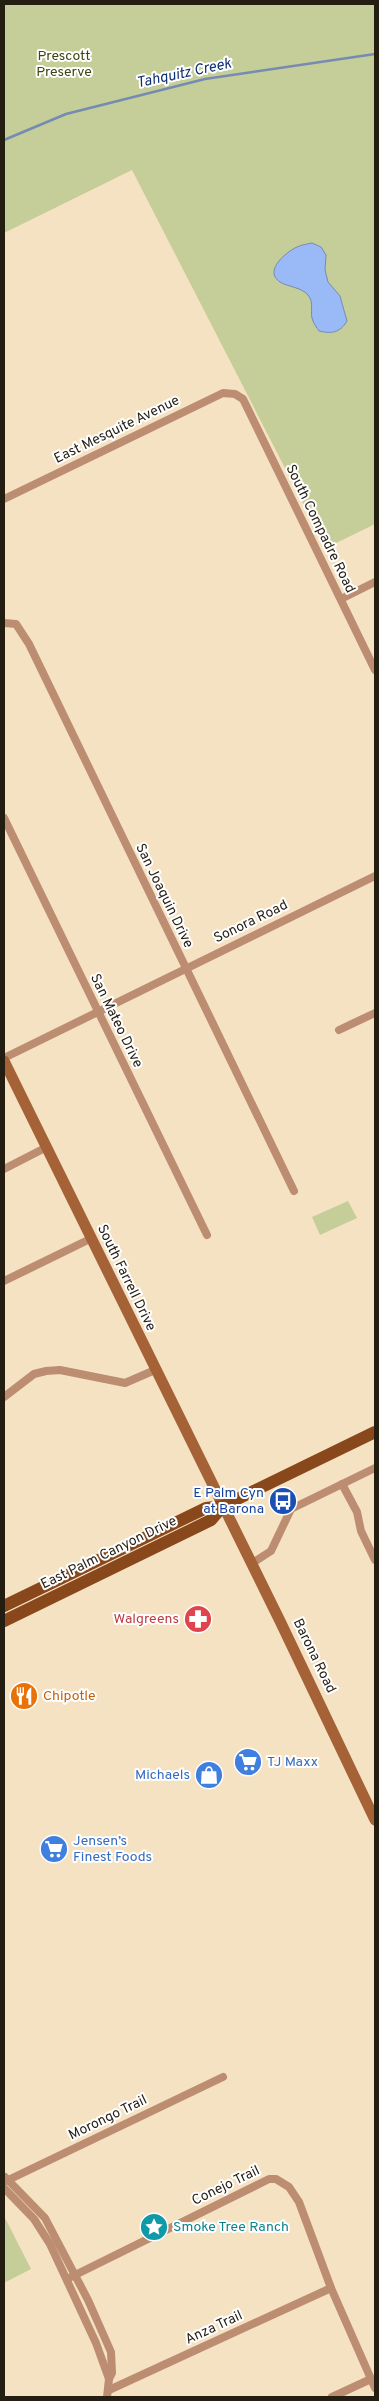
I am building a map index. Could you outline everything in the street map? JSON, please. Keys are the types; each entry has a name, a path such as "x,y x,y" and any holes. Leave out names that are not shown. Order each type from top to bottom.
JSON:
{"main road":[{"name":"East Palm Canyon Drive","path":"4,1606 206,1508 223,1506 375,1432"},
{"name":"East Palm Canyon Drive","path":"4,1621 212,1520 223,1506"}],"street":[{"name":"East Mesquite Avenue","path":"4,498 223,393 234,394 242,399"},
{"name":"South Compadre Road","path":"242,399 375,670"},
{"path":"341,599 375,582"},
{"name":"San Joaquin Drive","path":"4,623 16,624 29,644 294,1191"},
{"name":"San Mateo Drive","path":"4,818 207,1235"},
{"name":"Sonora Road","path":"4,1059 97,1011 375,876"},
{"path":"339,1030 375,1013"},
{"name":"South Farrell Drive","path":"4,1059 45,1148 223,1506"},
{"path":"4,1169 45,1148"},
{"path":"4,1281 90,1239"},
{"path":"4,1397 34,1374 46,1370 60,1370 125,1383 155,1370"},
{"path":"251,1564 271,1551 291,1509 375,1468"},
{"path":"342,1484 354,1506 361,1532 375,1560"},
{"name":"Barona Road","path":"223,1506 375,1820"},
{"name":"Morongo Trail","path":"5,2179 223,2077"},
{"path":"5,2179 46,2218 71,2277 109,2379"},
{"name":"Conejo Trail","path":"71,2277 269,2179 276,2179 289,2187 299,2202 331,2288"},
{"path":"4,2188 34,2219 100,2322 111,2352 112,2373 109,2379 108,2394"},
{"path":"331,2288 375,2388"},
{"name":"Anza Trail","path":"108,2394 331,2288"},
{"path":"332,2397 371,2379"}],"green space":[{"name":"Prescott Preserve","path":"4,4 375,4 375,524 326,548 132,170 4,233"},
{"path":"348,1201 357,1218 320,1235 312,1217"},
{"path":"4,2216 31,2269 4,2283"}],"water":[{"path":"312,243 321,247 326,255 325,270 328,282 340,296 347,321 335,332 319,331 312,318 311,301 308,295 302,290 283,284 275,278 275,267 282,257 292,249"}],"waterway":[{"name":"Tahquitz Creek","path":"4,140 66,114 205,79 375,54"}],"place":[{"name":"E Palm Cyn at Barona","path":"283,1501"},
{"name":"Walgreens","path":"198,1619"},
{"name":"Chipotle","path":"24,1696"},
{"name":"TJ Maxx","path":"248,1762"},
{"name":"Michaels","path":"209,1775"},
{"name":"Jensen’s Finest Foods","path":"54,1849"},
{"name":"Smoke Tree Ranch","path":"154,2227"}]}
